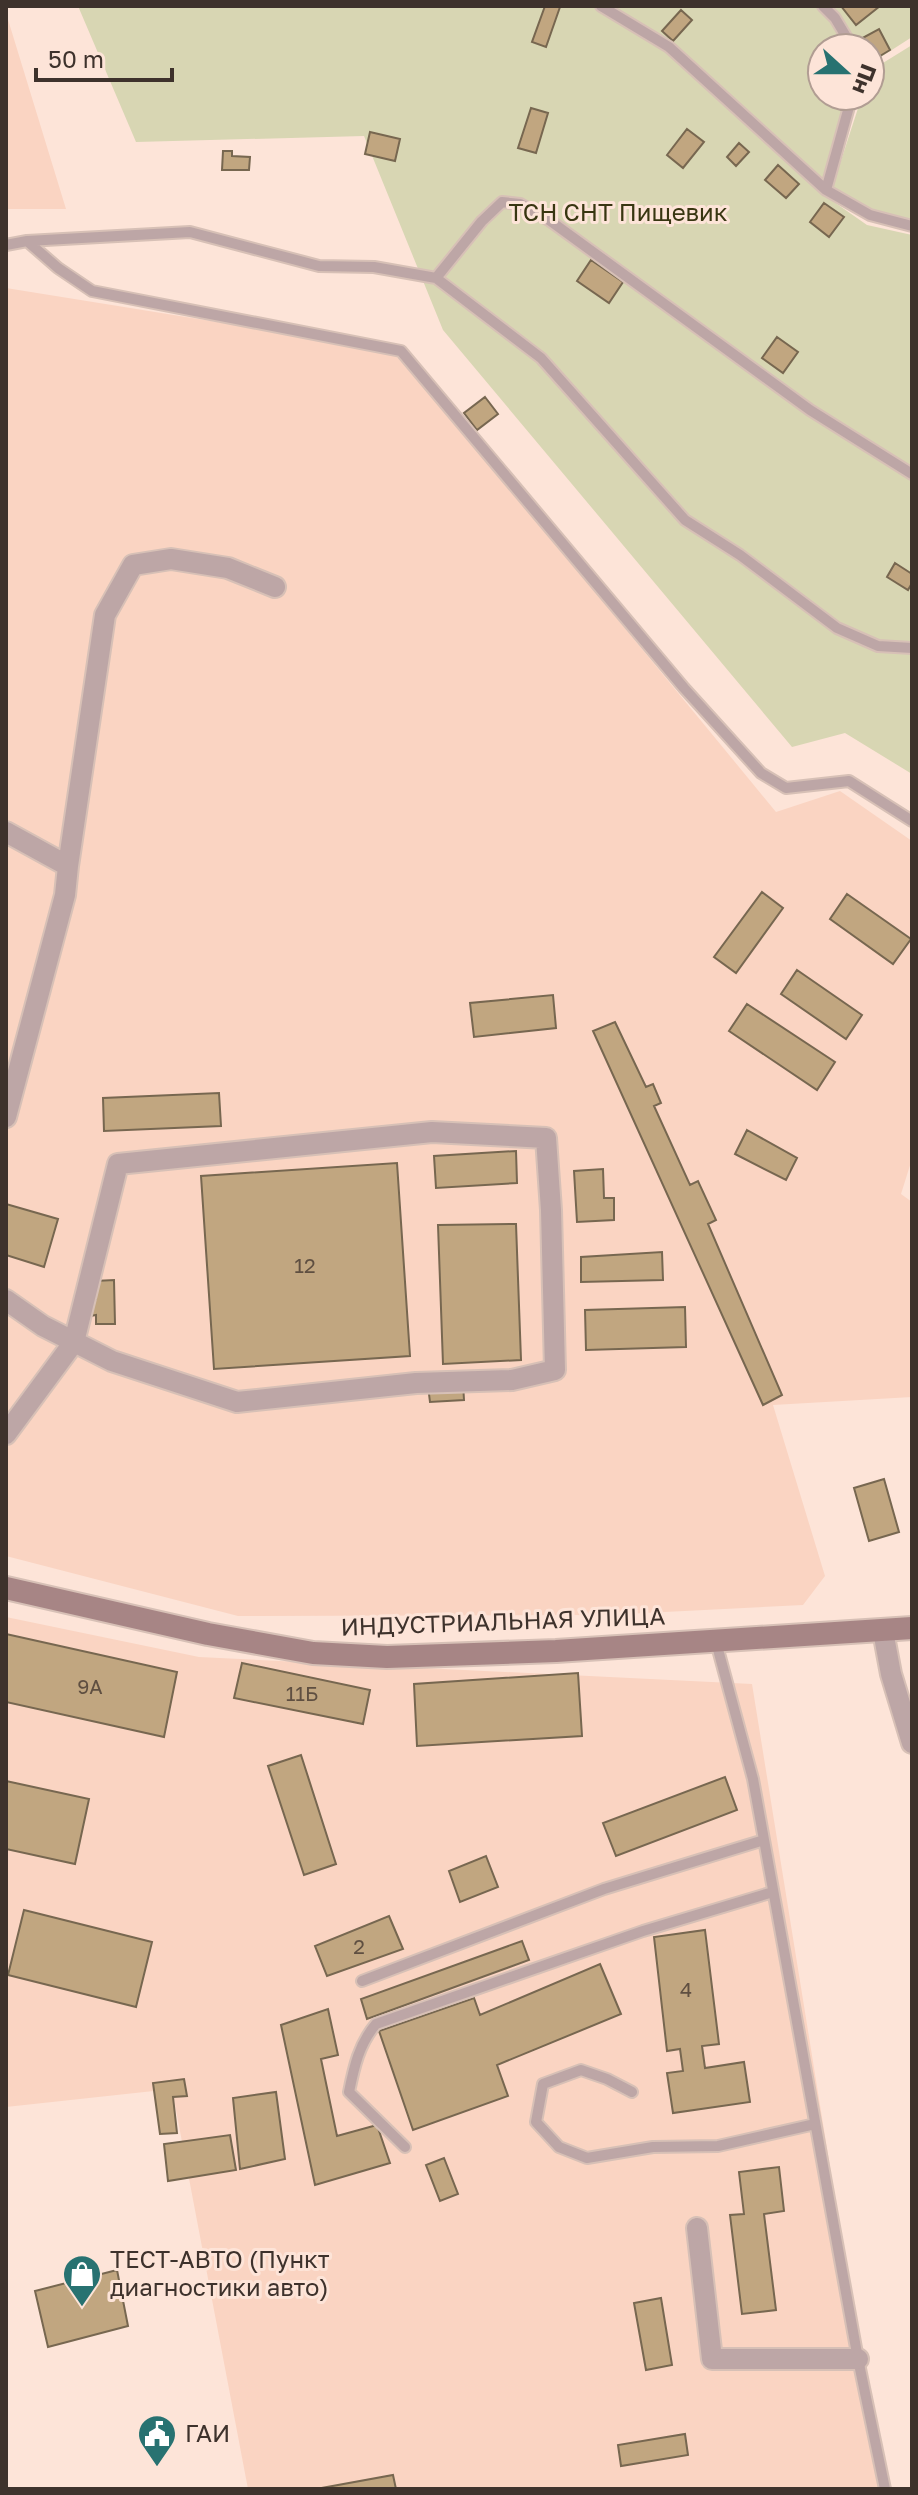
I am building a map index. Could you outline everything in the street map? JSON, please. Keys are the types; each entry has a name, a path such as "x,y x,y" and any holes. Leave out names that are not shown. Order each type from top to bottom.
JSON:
{"main road":[{"name":"ИНДУСТРИАЛЬНАЯ УЛИЦА","path":"6,1588 208,1634 313,1653 403,1657 556,1651 912,1628"}],"street":[{"path":"6,1117 65,895 105,615 133,565 171,559 228,568 275,587"},
{"path":"6,832 68,866"},
{"path":"6,1300 43,1326 74,1342 112,1361 237,1402 416,1383 512,1380 555,1370 546,1138 432,1132 118,1164 74,1342 6,1434"},
{"path":"883,1631 891,1674 912,1743"},
{"path":"697,2228 712,2359 858,2359"}],"lane":[{"path":"601,6 669,47 826,190 870,215 912,226"},
{"path":"823,6 843,32"},
{"path":"826,190 848,112"},
{"path":"436,278 482,221 502,202 520,204 549,220 810,410 912,474"},
{"path":"6,245 27,241 190,232 319,266 374,267 436,278 541,358 685,520 740,555 837,628 878,646 912,648"},
{"path":"27,241 58,268 92,291 401,351 684,688 761,773 786,788 849,781 912,821"},
{"path":"716,1640 753,1779 858,2359 885,2489"},
{"path":"362,1981 604,1889 764,1840"},
{"path":"405,2147 349,2092 356,2060 376,2024 653,1927 773,1892"},
{"path":"632,2092 581,2070 543,2084 536,2122 559,2147 587,2158 653,2147 718,2146 815,2124"}],"shaded area":[{"path":"6,13 66,209 6,209"},
{"path":"6,288 397,351 776,812 840,791 912,841 912,1159 901,1194 912,1202 912,1397 773,1405 825,1576 803,1605 605,1615 238,1616 6,1556"},
{"path":"6,1617 199,1657 752,1684 882,2489 248,2489 172,2089 6,2107"}],"green space":[{"name":"ТСН СНТ Пищевик","path":"78,6 824,6 840,32 806,32 806,112 851,112 824,195 867,225 912,235 912,774 845,733 792,747 443,330 364,136 136,142"},
{"path":"833,6 912,6 912,37 886,54 886,32 848,32"},
{"path":"912,45 912,220 873,210 832,188 857,112 886,112 886,61"}],"building":[{"path":"545,6 560,7 546,47 532,42"},
{"path":"841,6 880,6 856,25"},
{"path":"681,10 692,20 673,41 662,31"},
{"path":"531,108 548,113 536,153 518,148"},
{"path":"687,129 704,142 683,168 667,155"},
{"path":"370,132 400,139 395,161 365,154"},
{"path":"739,143 749,152 736,166 727,157"},
{"path":"223,151 232,151 232,156 250,157 249,170 222,170"},
{"path":"778,165 799,184 786,198 765,180"},
{"path":"824,203 844,217 829,237 810,222"},
{"path":"591,260 623,282 609,303 577,281"},
{"path":"777,337 798,352 783,373 762,358"},
{"path":"485,397 498,414 477,430 464,413"},
{"path":"895,563 912,574 908,590 887,577"},
{"path":"762,892 783,908 736,973 714,957"},
{"path":"847,894 911,939 893,964 830,919"},
{"path":"797,970 862,1015 846,1039 781,994"},
{"path":"553,995 556,1028 474,1037 470,1003"},
{"path":"747,1004 835,1062 817,1090 729,1031"},
{"path":"615,1022 646,1087 653,1084 661,1103 654,1106 690,1185 698,1181 716,1220 708,1224 782,1395 763,1405 593,1031"},
{"path":"219,1093 221,1126 104,1131 103,1098"},
{"path":"747,1130 797,1158 786,1180 735,1154"},
{"path":"516,1151 517,1183 436,1188 434,1156"},
{"path":"397,1163 410,1356 214,1369 201,1176"},
{"path":"603,1169 604,1198 614,1198 614,1220 577,1222 574,1171"},
{"path":"6,1204 58,1219 44,1267 6,1255"},
{"path":"516,1224 521,1360 443,1364 438,1225"},
{"path":"662,1252 663,1280 581,1282 581,1257"},
{"path":"114,1280 115,1324 96,1324 96,1315 90,1316 89,1300 96,1299 95,1281"},
{"path":"685,1307 686,1347 586,1350 585,1310"},
{"path":"463,1383 464,1400 430,1402 428,1386"},
{"path":"884,1479 899,1532 869,1541 854,1488"},
{"path":"6,1634 177,1672 164,1737 6,1702"},
{"path":"242,1663 370,1690 363,1724 234,1698"},
{"path":"578,1673 582,1736 417,1746 414,1684"},
{"path":"301,1755 336,1864 304,1875 268,1766"},
{"path":"725,1777 737,1810 616,1856 603,1823"},
{"path":"6,1781 89,1799 75,1864 6,1849"},
{"path":"486,1856 498,1887 460,1902 449,1871"},
{"path":"24,1910 152,1942 136,2007 8,1975"},
{"path":"389,1916 403,1949 327,1976 315,1946"},
{"path":"705,1930 719,2044 702,2046 705,2068 744,2062 750,2102 673,2113 667,2073 683,2071 680,2049 667,2051 654,1937"},
{"path":"522,1941 529,1960 367,2019 361,1999"},
{"path":"600,1964 621,2014 497,2065 508,2096 413,2130 379,2031 474,1998 480,2015"},
{"path":"328,2009 338,2055 321,2059 337,2136 377,2125 390,2163 315,2185 281,2025"},
{"path":"184,2079 187,2096 173,2097 177,2133 160,2134 153,2083"},
{"path":"276,2092 285,2159 240,2169 233,2098"},
{"path":"230,2135 236,2170 168,2181 164,2144"},
{"path":"444,2158 458,2194 440,2201 426,2165"},
{"path":"779,2167 784,2211 764,2214 776,2310 742,2314 730,2215 744,2214 739,2172"},
{"name":"ТЕСТ-АВТО (Пункт диагностики авто)","path":"117,2270 128,2326 48,2347 35,2291"},
{"path":"661,2298 672,2365 646,2370 634,2303"},
{"path":"685,2434 688,2455 621,2466 618,2445"},
{"path":"393,2475 396,2489 316,2489"}],"place":[{"name":"ТЕСТ-АВТО (Пункт диагностики авто)","path":"82,2308"},
{"name":"ГАИ","path":"157,2468"}]}
